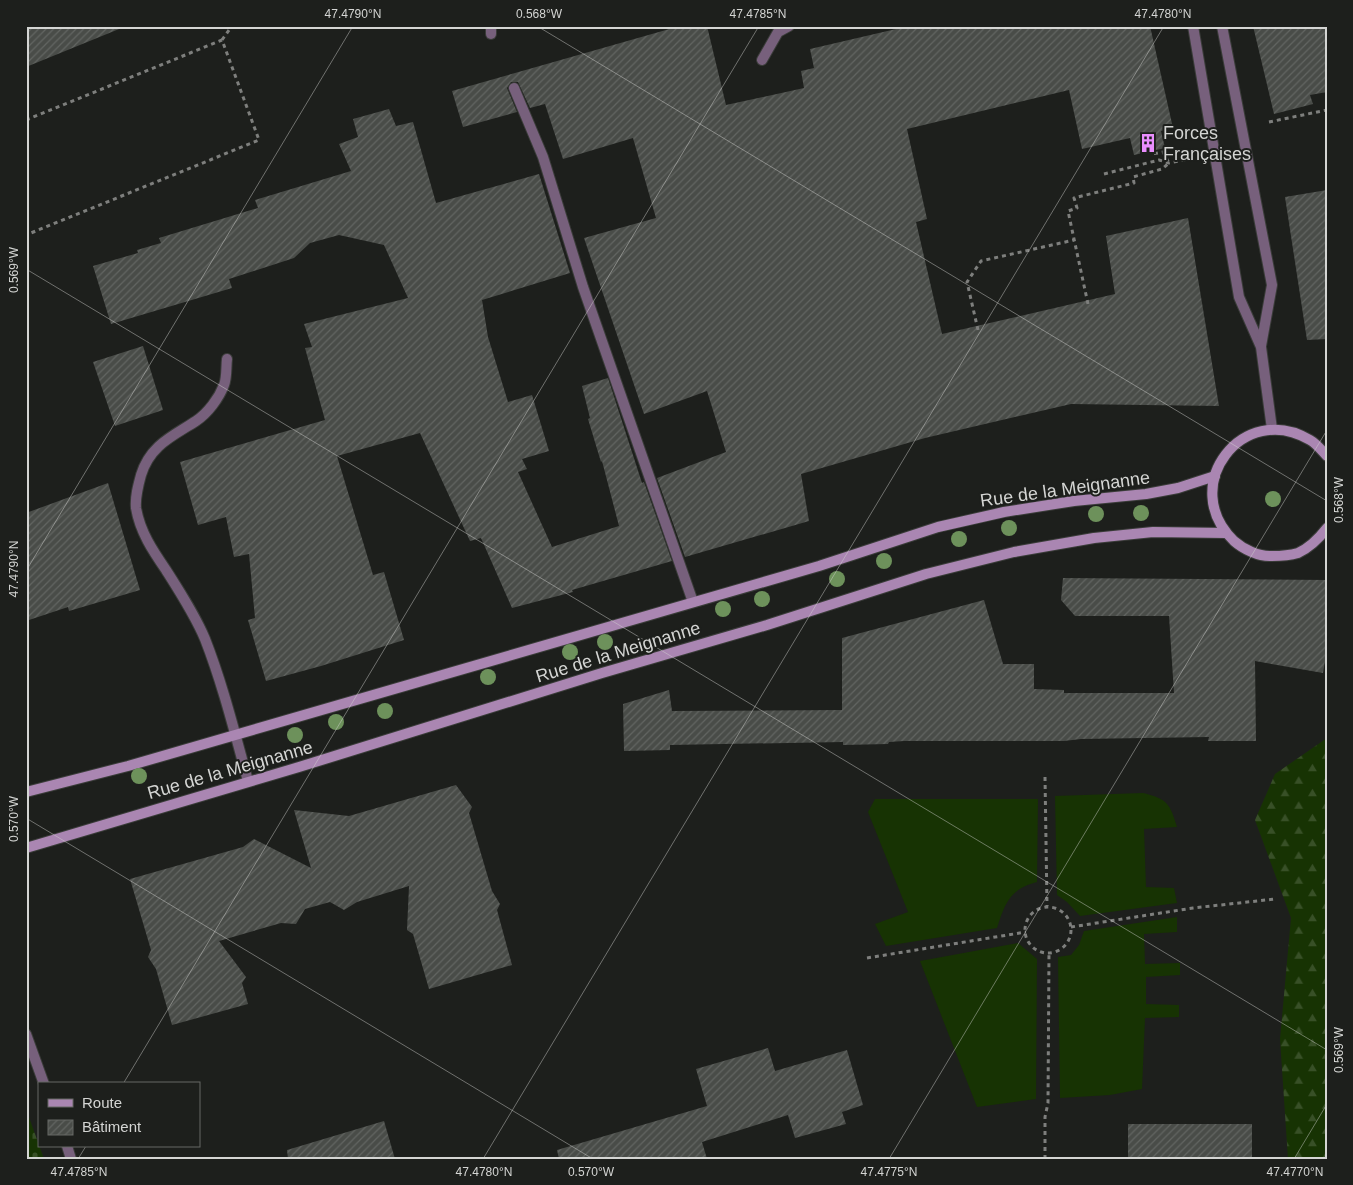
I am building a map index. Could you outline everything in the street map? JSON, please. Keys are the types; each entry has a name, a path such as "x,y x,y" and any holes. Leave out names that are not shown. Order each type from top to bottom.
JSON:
{"main road":[{"path":"1327,456 1312,441 1295,432 1272,429 1250,434 1238,441 1220,461 1212,484 1212,500 1220,524 1237,544 1250,552 1269,556 1298,552 1320,537 1327,528"},
{"name":"Rue de la Meignanne","path":"26,792 128,766 819,566 938,527 1004,512 1074,501 1146,494 1178,488 1215,476"},
{"name":"Rue de la Meignanne","path":"26,848 299,767 602,673 767,625 926,574 1014,552 1094,538 1153,532 1226,533"}],"street":[{"path":"762,60 778,32 789,26"},
{"path":"1192,26 1239,296 1260,347 1272,429"},
{"path":"1222,26 1272,284 1260,347"},
{"path":"514,88 543,157 583,287 693,602"},
{"path":"227,359 224,384 212,405 198,420 162,442 150,456 139,480 136,508 141,527 150,545 183,597 204,638 236,735 248,781"},
{"path":"26,1034 43,1082"}],"path":[{"path":"26,120 222,40 232,26"},
{"path":"26,235 259,140 222,40"},
{"path":"1274,122 1327,110"},
{"path":"1152,154 1163,152 1169,162"},
{"path":"1104,174 1160,160 1169,162 1185,160"},
{"path":"1088,304 1068,211 1077,208 1074,198 1134,183 1133,177 1162,169 1169,162"},
{"path":"978,330 967,282 981,261 1074,240"},
{"path":"1045,777 1047,906"},
{"path":"1071,927 1194,908 1275,899"},
{"path":"1047,906 1057,908 1066,914 1071,927 1071,934 1067,944 1059,951 1049,954 1039,952 1030,946 1025,926 1029,917 1037,909 1047,906"},
{"path":"867,958 1026,932"},
{"path":"1046,1159 1045,1117 1048,1103 1049,954"}],"green space":[{"path":"1327,738 1327,1159 1288,1159 1280,1039 1291,918 1255,820 1275,774"},
{"path":"1143,793 1157,797 1166,803 1172,812 1177,827 1144,829 1146,887 1174,888 1177,903 1080,916 1067,902 1057,895 1055,796"},
{"path":"875,799 1038,799 1037,882 1020,889 1010,898 997,928 886,946 875,924 908,912 868,812"},
{"path":"1177,917 1177,932 1144,934 1145,964 1180,963 1180,975 1146,977 1146,1004 1179,1005 1179,1017 1145,1018 1142,1089 1110,1095 1060,1098 1058,957 1071,955 1079,945 1084,931"},
{"path":"1018,943 1037,959 1036,1099 977,1107 920,961"},
{"path":"26,1109 38,1142 38,1148 40,1148 44,1159 26,1159"}],"building":[{"path":"26,26 124,26 124,27 26,67"},
{"path":"680,26 707,26 726,105 804,88 801,71 814,68 810,49 909,26 1150,26 1173,128 1161,131 1165,148 1134,155 1130,138 1082,149 1069,90 907,129 927,219 916,222 942,334 1115,294 1106,236 1188,218 1219,406 1071,404 925,438 801,474 809,521 685,557 657,478 726,452 707,391 644,414 584,238 656,218 633,138 563,159 545,104 530,108 518,82 511,82 507,88 517,112 463,127 452,91"},
{"path":"1253,26 1327,26 1327,92 1310,95 1313,104 1274,114"},
{"path":"389,109 396,126 413,122 436,203 539,174 570,273 482,300 488,337 508,402 532,395 549,451 522,459 527,469 518,472 552,547 619,526 602,461 588,419 590,418 582,386 608,378 642,483 644,482 672,561 572,590 573,592 512,608 481,538 470,541 420,433 337,456 373,575 384,572 404,640 266,681 248,620 255,618 249,554 234,557 226,517 198,525 180,462 325,420 305,348 312,347 304,324 408,298 384,245 339,235 310,243 294,258 229,279 232,288 111,324 93,266 138,253 137,250 161,243 159,238 258,208 255,200 351,171 339,144 358,137 353,119"},
{"path":"1327,190 1327,339 1307,340 1285,197"},
{"path":"143,346 163,410 115,426 93,362"},
{"path":"108,483 140,590 69,611 68,607 26,621 26,513"},
{"path":"1063,578 1327,580 1327,649 1323,673 1255,661 1256,741 1208,741 1209,737 1081,739 1064,741 904,741 889,742 888,744 843,745 843,742 670,745 670,750 624,751 623,704 669,690 672,711 842,710 842,638 984,600 1003,664 1034,664 1034,689 1064,690 1064,693 1174,693 1169,616 1075,616 1061,600"},
{"path":"456,785 472,807 469,813 492,891 500,904 497,910 512,965 429,989 413,934 407,930 409,886 357,902 344,910 330,902 305,909 296,924 281,923 219,941 246,977 242,983 248,1004 172,1025 156,969 148,957 151,950 130,879 243,847 254,839 311,868 294,810 349,816"},
{"path":"768,1048 775,1071 847,1050 863,1105 842,1112 846,1124 795,1138 788,1115 702,1142 707,1159 559,1159 557,1150 707,1106 696,1069"},
{"path":"384,1121 395,1159 288,1159 287,1150"},
{"path":"1128,1124 1252,1124 1252,1159 1128,1159"}],"place":[{"name":"Forces Françaises","path":"1148,143"}]}
